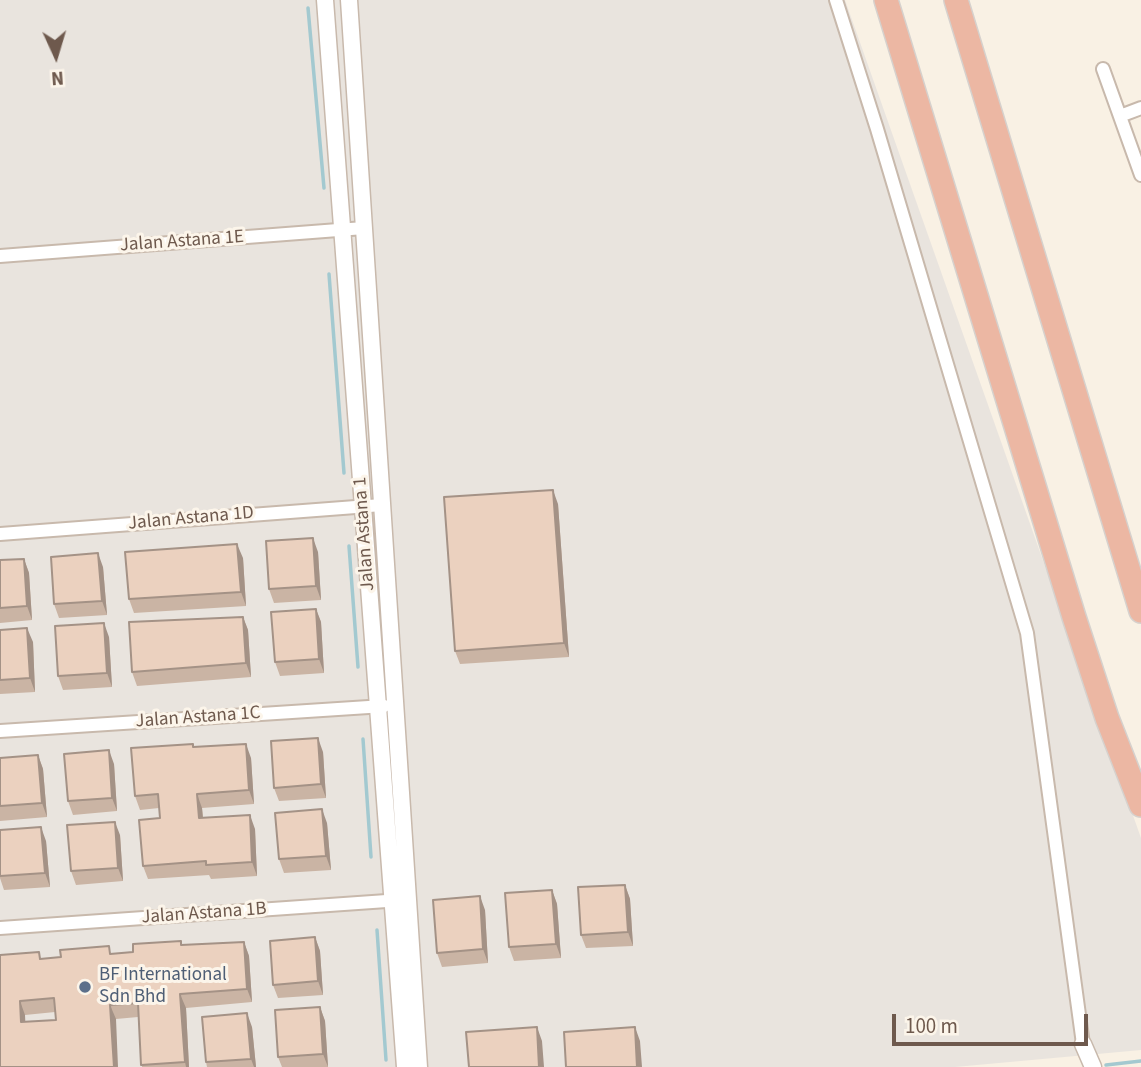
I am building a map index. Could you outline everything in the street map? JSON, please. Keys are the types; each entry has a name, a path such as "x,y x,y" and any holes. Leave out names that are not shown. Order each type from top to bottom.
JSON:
{"highway":[{"path":"886,0 1070,604 1107,718 1141,806"},
{"path":"956,0 1141,611"}],"street":[{"name":"Jalan Astana 1","path":"325,0 378,707 419,1067"},
{"name":"Jalan Astana 1","path":"349,0 395,705 405,1067"},
{"path":"836,0 1027,633 1083,1044 1093,1067"},
{"path":"1103,69 1141,175"},
{"path":"1121,116 1141,108"},
{"name":"Jalan Astana 1E","path":"0,256 364,228"},
{"name":"Jalan Astana 1D","path":"0,534 382,505"},
{"name":"Jalan Astana 1C","path":"0,731 395,705"},
{"name":"Jalan Astana 1B","path":"0,928 400,900"},
{"path":"1077,1067 1083,1044"}],"shaded area":[{"path":"0,0 845,0 1141,838 1141,1050 955,1067 0,1067"}],"building":[{"path":"553,490 564,643 455,651 444,497"},
{"path":"313,538 316,586 269,589 266,541"},
{"path":"237,544 241,592 129,599 125,552"},
{"path":"98,553 102,601 54,604 51,557"},
{"path":"24,559 27,606 0,608 0,560"},
{"path":"316,609 319,659 275,662 271,612"},
{"path":"243,617 246,663 132,672 129,622"},
{"path":"104,623 107,673 58,676 55,626"},
{"path":"27,628 30,678 0,680 0,630"},
{"path":"318,738 321,784 274,788 271,741"},
{"path":"193,744 193,747 246,744 249,790 197,794 199,818 250,815 252,862 206,865 206,861 143,866 139,820 160,818 158,794 135,796 131,748"},
{"path":"109,750 112,798 68,801 64,754"},
{"path":"38,755 42,803 0,806 0,758"},
{"path":"322,809 326,856 279,859 275,813"},
{"path":"115,822 118,868 71,871 67,825"},
{"path":"41,827 45,873 0,876 0,830"},
{"path":"625,885 628,932 581,935 578,887"},
{"path":"552,890 556,944 509,947 505,893"},
{"path":"480,896 483,949 437,953 433,900"},
{"path":"315,937 318,981 273,985 270,941"},
{"path":"181,941 181,945 244,942 247,989 180,994 185,1062 141,1065 138,1003 110,1005 114,1067 0,1067 0,955 39,952 40,959 61,957 60,950 109,946 110,954 133,952 133,944","holes":["54,998 56,1020 21,1022 20,1001"]},
{"path":"320,1007 323,1054 278,1057 275,1010"},
{"path":"247,1013 251,1059 206,1062 202,1017"},
{"path":"537,1027 539,1067 469,1067 466,1032"},
{"path":"635,1027 637,1067 566,1067 564,1032"}],"waterway":[{"path":"308,8 324,188"},
{"path":"329,274 344,473"},
{"path":"349,546 358,667"},
{"path":"363,739 371,857"},
{"path":"377,930 386,1060"},
{"path":"1106,1065 1141,1061"}],"place":[{"name":"BF International Sdn Bhd","path":"85,987"}]}
